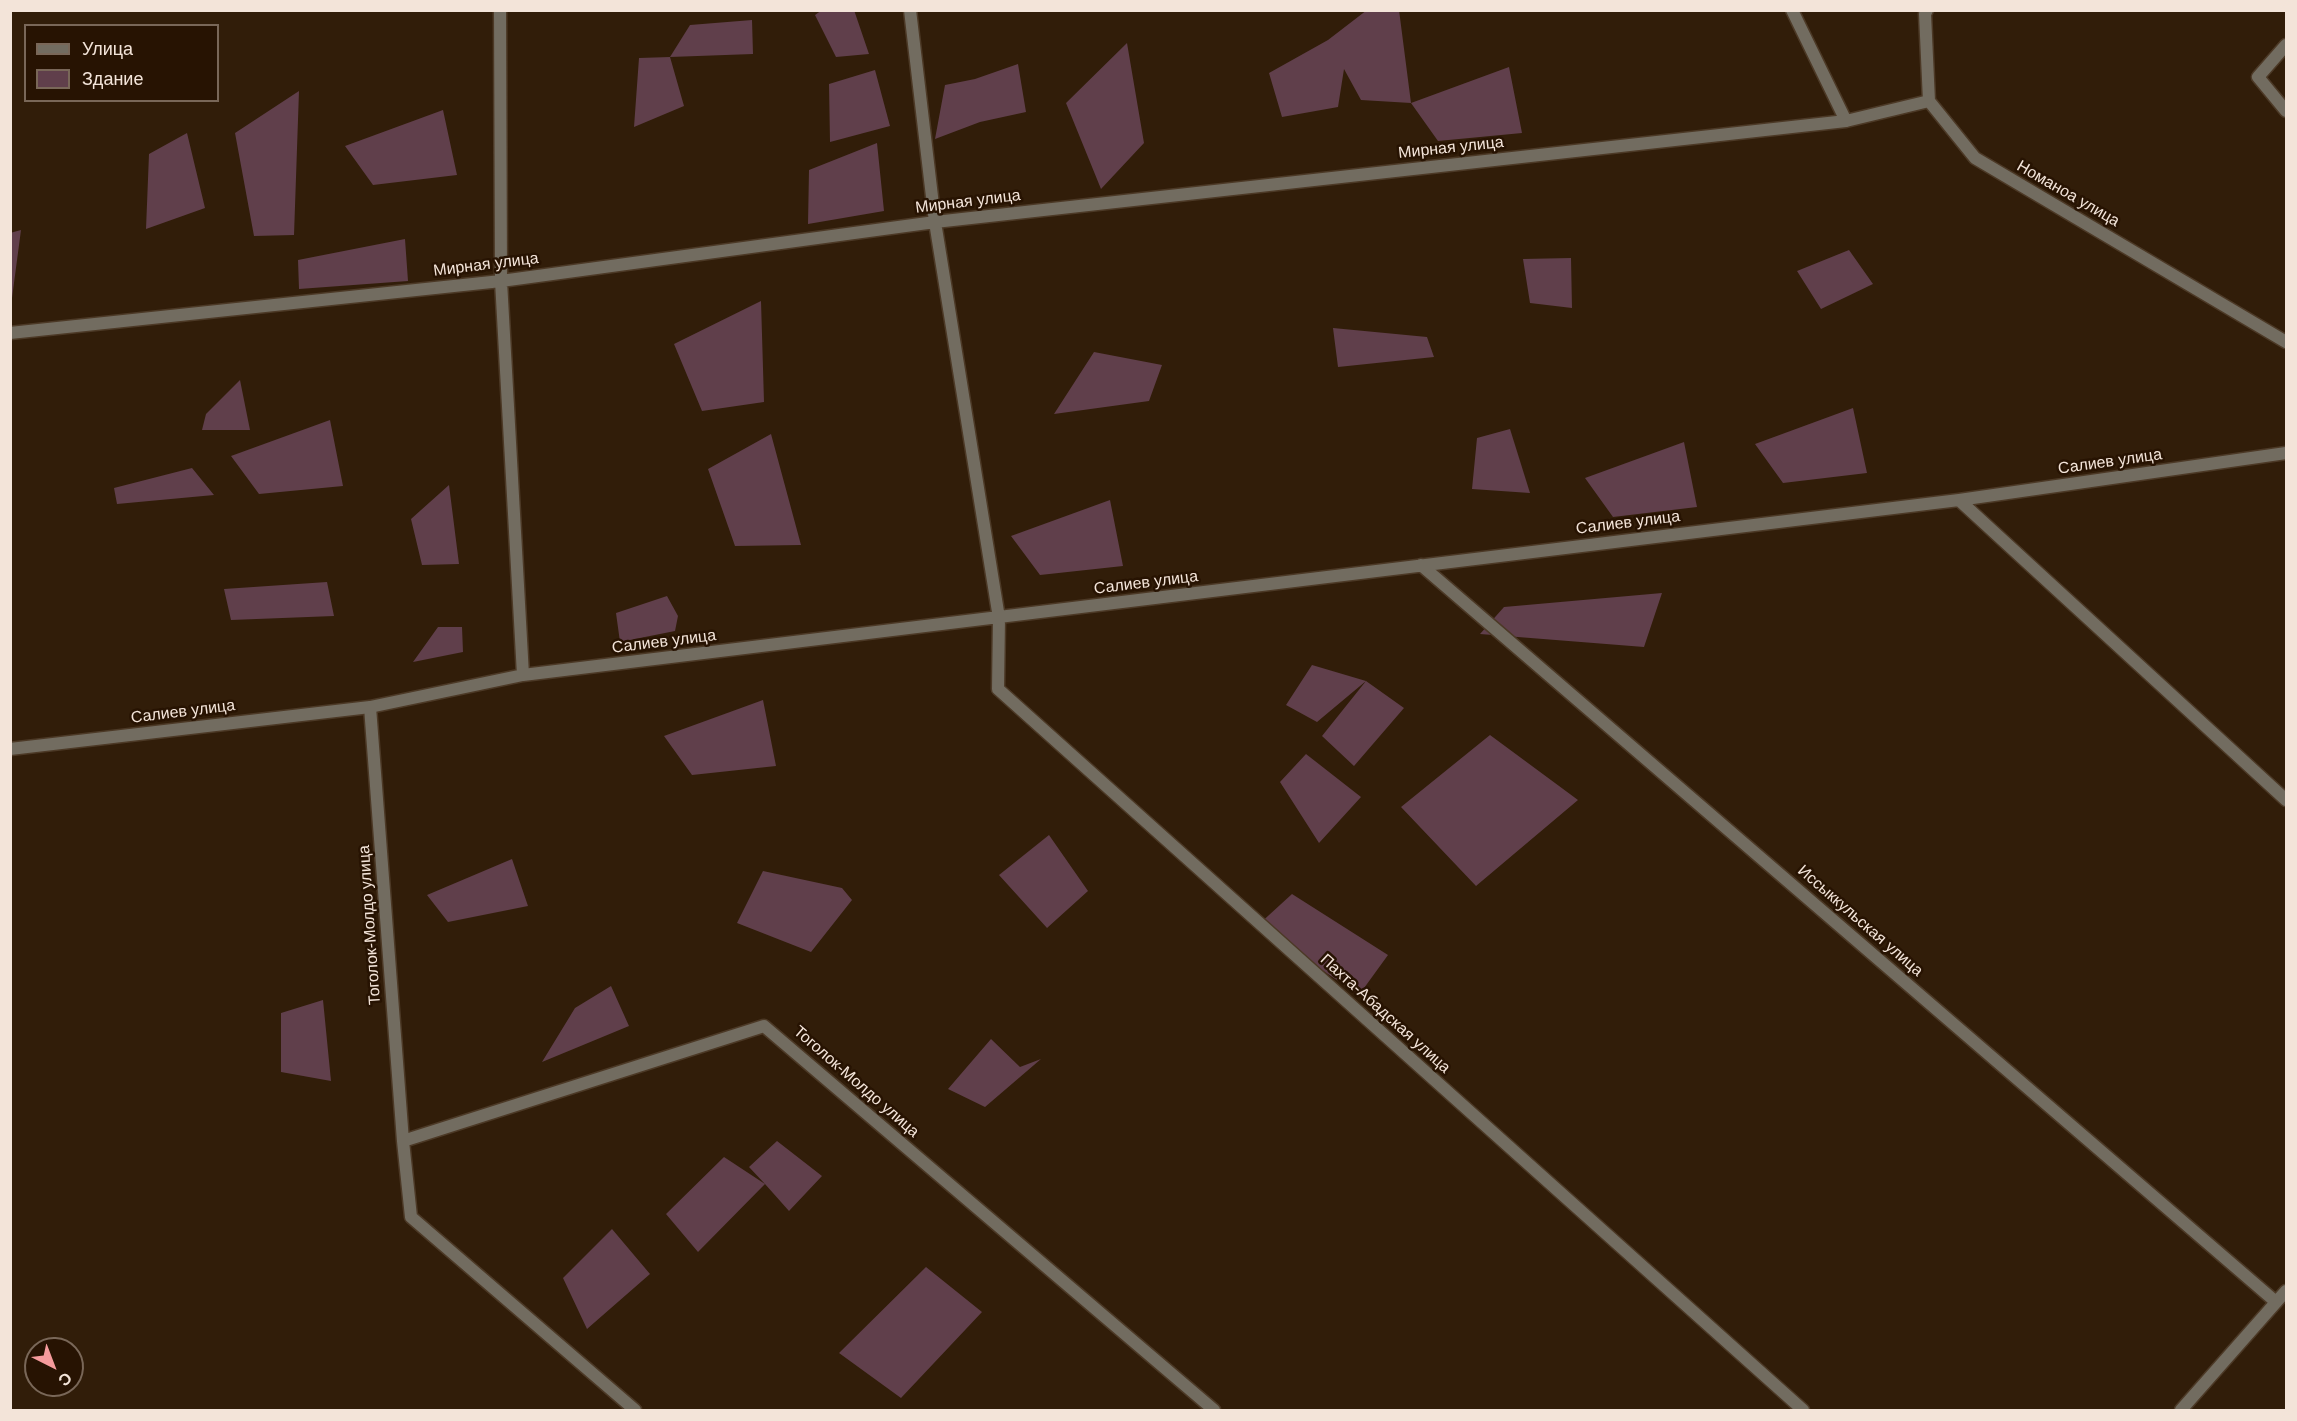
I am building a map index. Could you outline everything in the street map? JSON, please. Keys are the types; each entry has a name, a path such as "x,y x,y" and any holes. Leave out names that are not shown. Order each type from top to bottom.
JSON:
{"street":[{"path":"500,10 501,281 523,675"},
{"name":"Пахта-Абадская улица","path":"910,10 935,222 999,618 998,689 1803,1410"},
{"path":"1791,10 1846,121"},
{"path":"1927,10 1925,14 1929,101"},
{"path":"2286,45 2258,77 2286,111"},
{"name":"Мирная улица","path":"10,333 501,281 935,222 1846,121 1929,101"},
{"name":"Номаноа улица","path":"1929,101 1975,158 2286,342"},
{"name":"Салиев улица","path":"10,749 370,706 523,675 1959,500 2286,453"},
{"path":"1959,500 2286,800"},
{"name":"Иссыккульская улица","path":"1421,565 2276,1302"},
{"name":"Тоголок-Молдо улица","path":"370,706 403,1141 411,1217 635,1410"},
{"name":"Тоголок-Молдо улица","path":"403,1141 764,1026 1214,1410"},
{"path":"2181,1410 2286,1291"}],"building":[{"path":"822,10 854,10 869,54 836,57 815,15"},
{"path":"1367,10 1399,10 1411,103 1361,100 1344,69 1338,107 1282,117 1269,73 1328,40"},
{"path":"752,20 753,54 670,57 690,25"},
{"path":"1127,43 1144,143 1101,189 1066,103"},
{"path":"670,57 684,106 634,127 639,58"},
{"path":"1018,64 1026,112 980,122 935,139 945,85 975,79"},
{"path":"1509,67 1522,133 1438,141 1411,103"},
{"path":"875,70 890,126 830,142 829,84"},
{"path":"299,91 294,235 254,236 235,133"},
{"path":"443,110 457,175 373,185 345,146"},
{"path":"187,133 205,208 146,229 149,154"},
{"path":"877,143 884,211 808,224 809,170"},
{"path":"21,230 12,298 10,298 10,233"},
{"path":"405,239 408,281 299,289 298,260"},
{"path":"1849,250 1873,284 1821,309 1797,271"},
{"path":"1571,258 1572,308 1530,303 1523,259"},
{"path":"761,301 764,402 702,411 674,344"},
{"path":"1333,328 1427,337 1434,357 1338,367"},
{"path":"1094,352 1162,365 1149,401 1054,414"},
{"path":"240,380 250,430 202,430 206,414"},
{"path":"1853,408 1867,473 1783,483 1755,444"},
{"path":"330,420 343,486 259,494 231,456"},
{"path":"1510,429 1530,493 1472,489 1477,438"},
{"path":"771,434 801,545 735,546 708,469"},
{"path":"1684,442 1697,507 1613,517 1585,478"},
{"path":"192,468 214,495 117,504 114,488"},
{"path":"449,485 459,564 422,565 411,519"},
{"path":"1110,500 1123,566 1040,575 1011,536"},
{"path":"327,582 334,616 231,620 224,589"},
{"path":"1662,593 1644,647 1480,634 1504,607"},
{"path":"667,596 678,616 675,631 620,642 616,613"},
{"path":"438,627 462,627 463,652 413,662"},
{"path":"1312,665 1366,681 1317,722 1286,705"},
{"path":"1366,681 1404,708 1354,766 1322,736"},
{"path":"763,700 776,766 692,775 664,736"},
{"path":"1490,735 1578,800 1476,886 1401,807"},
{"path":"1306,754 1361,797 1319,843 1280,782"},
{"path":"1049,835 1088,891 1047,928 999,875"},
{"path":"512,859 528,906 448,922 427,895"},
{"path":"763,871 842,888 852,900 811,952 737,923"},
{"path":"1292,894 1388,955 1359,995 1257,926"},
{"path":"611,986 629,1026 542,1062 575,1008"},
{"path":"323,1000 331,1081 281,1072 281,1013"},
{"path":"991,1039 1020,1067 1041,1059 985,1107 948,1089"},
{"path":"777,1141 822,1176 789,1211 749,1167"},
{"path":"724,1157 765,1184 698,1252 666,1214"},
{"path":"612,1229 650,1274 587,1329 563,1278"},
{"path":"926,1267 982,1312 901,1398 839,1353"}]}
